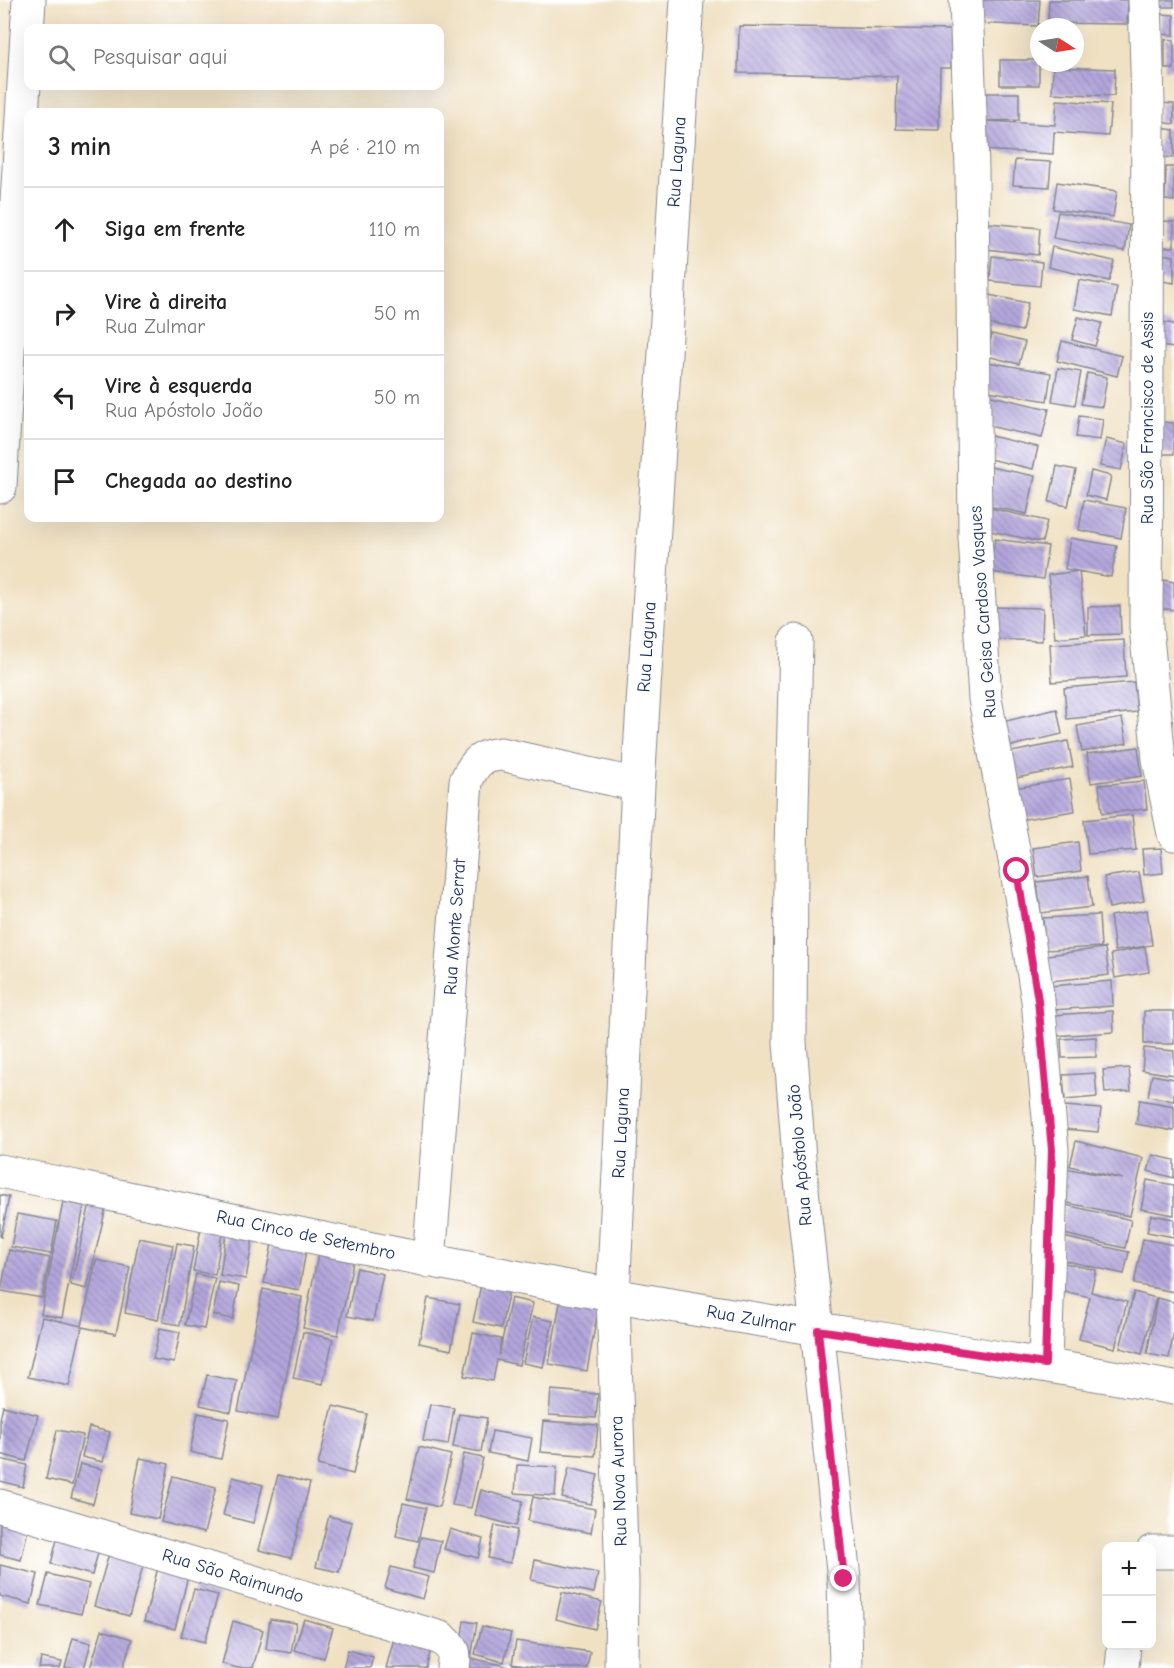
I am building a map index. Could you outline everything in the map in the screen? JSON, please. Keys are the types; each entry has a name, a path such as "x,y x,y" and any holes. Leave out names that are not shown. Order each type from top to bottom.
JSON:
{"street":[{"path":"27,24 29,0"},
{"name":"Rua Laguna","path":"613,1295 638,785 687,0"},
{"name":"Rua Geisa Cardoso Vasques","path":"966,0 972,169 975,537 986,699 1038,1000 1052,1150 1045,1364"},
{"name":"Rua São Francisco de Assis","path":"1145,0 1148,102 1160,218 1160,490 1146,627 1159,759 1174,834"},
{"path":"0,480 9,195 24,49"},
{"name":"Rua Apóstolo João","path":"796,641 791,850 790,1042 801,1171 844,1579 846,1668"},
{"name":"Rua Monte Serrat","path":"429,1261 466,781 473,767 486,756 501,754 638,785"},
{"name":"Rua Cinco de Setembro","path":"0,1171 429,1261 613,1295"},
{"name":"Rua Zulmar","path":"613,1295 818,1330 1045,1364 1174,1388"},
{"name":"Rua Nova Aurora","path":"613,1295 622,1582 621,1668"},
{"name":"Rua São Raimundo","path":"0,1506 441,1638 453,1648 454,1664"},
{"path":"1156,1552 1174,1552"},
{"path":"1122,1668 1124,1650"}],"building":[{"path":"975,0 1040,0 1039,18 1030,18 1030,26 974,23"},
{"path":"1049,0 1128,0 1127,24 1084,23 1084,18 1048,18"},
{"path":"1160,0 1174,0 1174,7 1160,7"},
{"path":"1162,14 1174,15 1174,35 1160,34"},
{"path":"739,26 952,30 951,68 940,68 939,130 896,129 897,76 738,73"},
{"path":"1165,39 1174,40 1174,69 1165,69"},
{"path":"1000,60 1030,60 1030,72 1039,72 1039,85 1000,85"},
{"path":"1084,68 1115,69 1114,96 1052,93 1053,72 1084,72"},
{"path":"981,93 1019,93 1019,120 987,121 1055,125 1057,100 1111,104 1108,136 1054,132 1053,154 980,150"},
{"path":"1161,103 1174,104 1174,124 1158,122"},
{"path":"1161,128 1174,130 1174,158 1157,156"},
{"path":"1015,160 1051,162 1049,187 1013,185"},
{"path":"1166,167 1174,167 1174,201 1165,200"},
{"path":"1057,182 1117,191 1113,217 1053,209"},
{"path":"1058,212 1129,225 1125,251 1053,238"},
{"path":"1164,221 1174,222 1174,247 1162,247"},
{"path":"988,223 1040,228 1038,255 986,249"},
{"path":"1052,247 1114,261 1109,281 1048,267"},
{"path":"1160,254 1174,256 1174,283 1156,280"},
{"path":"992,256 1042,262 1040,286 990,281"},
{"path":"1079,280 1117,287 1112,316 1074,309"},
{"path":"989,295 1028,303 1022,331 983,323"},
{"path":"1078,317 1102,323 1095,346 1072,340"},
{"path":"1162,322 1174,324 1174,348 1159,346"},
{"path":"992,334 1025,342 1019,364 987,356"},
{"path":"1062,341 1122,356 1117,376 1057,361"},
{"path":"988,362 1051,373 1047,401 982,390"},
{"path":"1058,368 1081,372 1075,405 1052,401"},
{"path":"1087,373 1107,377 1102,407 1081,404"},
{"path":"987,395 1049,409 1042,438 980,424"},
{"path":"1079,416 1103,419 1100,440 1076,437"},
{"path":"1162,422 1174,423 1174,454 1161,454"},
{"path":"991,436 1038,447 1033,469 985,458"},
{"path":"1106,439 1127,444 1121,470 1100,466"},
{"path":"986,466 1035,476 1027,514 978,504"},
{"path":"1057,466 1076,470 1068,506 1049,502"},
{"path":"1091,471 1111,476 1106,500 1086,495"},
{"path":"1084,500 1126,508 1121,538 1079,530"},
{"path":"989,508 1047,521 1042,542 985,530"},
{"path":"1070,538 1117,546 1111,577 1065,569"},
{"path":"995,539 1048,546 1043,579 990,572"},
{"path":"1079,571 1086,635 1055,638 1048,575"},
{"path":"1163,580 1174,582 1174,610 1159,608"},
{"path":"1120,606 1121,634 1088,635 1088,607"},
{"path":"991,607 1043,608 1042,641 990,639"},
{"path":"1124,640 1126,677 1052,682 1050,644"},
{"path":"1134,682 1137,712 1067,719 1064,688"},
{"path":"1057,709 1062,734 1007,747 1002,722"},
{"path":"1122,718 1127,743 1082,752 1077,726"},
{"path":"1068,741 1073,767 1011,779 1006,753"},
{"path":"1138,747 1142,776 1091,783 1087,754"},
{"path":"1070,779 1075,811 1019,820 1014,788"},
{"path":"1144,781 1147,809 1102,813 1099,785"},
{"path":"1132,815 1136,850 1088,854 1084,820"},
{"path":"1078,842 1081,871 1037,877 1033,848"},
{"path":"1161,848 1163,873 1144,875 1142,849"},
{"path":"1139,872 1144,901 1109,908 1104,877"},
{"path":"1088,876 1092,907 1041,913 1037,882"},
{"path":"1147,910 1152,945 1115,951 1110,916"},
{"path":"1099,915 1101,947 1045,950 1043,918"},
{"path":"1145,947 1149,972 1115,978 1111,954"},
{"path":"1105,948 1109,975 1050,981 1047,955"},
{"path":"1112,981 1113,1006 1051,1010 1050,986"},
{"path":"1113,1011 1114,1032 1054,1036 1053,1015"},
{"path":"1144,1011 1174,1011 1174,1044 1144,1044"},
{"path":"1096,1037 1096,1057 1062,1058 1061,1039"},
{"path":"1144,1048 1174,1051 1174,1075 1142,1070"},
{"path":"1129,1068 1131,1091 1105,1093 1103,1070"},
{"path":"1095,1073 1097,1097 1065,1100 1063,1075"},
{"path":"1152,1075 1174,1079 1174,1101 1148,1096"},
{"path":"1140,1100 1174,1106 1174,1131 1136,1124"},
{"path":"1065,1106 1101,1109 1098,1132 1064,1129"},
{"path":"1076,1141 1143,1158 1130,1216 1058,1201 1065,1168 1123,1179 1070,1166"},
{"path":"1153,1155 1174,1160 1174,1178 1148,1171"},
{"path":"1147,1180 1174,1185 1174,1215 1141,1209"},
{"path":"0,1195 9,1197 1,1237 0,1236"},
{"path":"91,1199 107,1203 87,1289 71,1285"},
{"path":"63,1202 84,1206 62,1318 41,1314"},
{"path":"1066,1205 1131,1220 1125,1248 1059,1233"},
{"path":"17,1214 57,1221 51,1254 11,1247"},
{"path":"1151,1215 1174,1219 1174,1237 1147,1232"},
{"path":"201,1228 222,1233 215,1275 193,1271"},
{"path":"226,1234 253,1238 246,1279 220,1275"},
{"path":"1063,1237 1129,1252 1124,1274 1058,1259"},
{"path":"139,1238 173,1245 158,1320 125,1313"},
{"path":"1143,1239 1174,1245 1174,1292 1134,1284"},
{"path":"177,1243 194,1246 180,1325 163,1322"},
{"path":"272,1244 306,1251 299,1290 264,1283"},
{"path":"9,1250 50,1258 42,1298 1,1291"},
{"path":"318,1255 353,1262 338,1335 303,1328"},
{"path":"96,1260 130,1267 116,1334 82,1327 69,1386 28,1377 42,1317 82,1326"},
{"path":"1060,1262 1096,1270 1091,1292 1127,1302 1115,1348 1079,1339 1090,1297 1054,1289"},
{"path":"357,1268 383,1274 373,1321 347,1316"},
{"path":"196,1274 215,1278 204,1329 185,1325"},
{"path":"483,1275 511,1281 501,1328 473,1322"},
{"path":"219,1282 239,1286 233,1319 213,1315"},
{"path":"263,1289 302,1297 278,1419 238,1411"},
{"path":"1134,1292 1156,1298 1142,1354 1120,1348"},
{"path":"561,1297 599,1304 587,1371 549,1364"},
{"path":"428,1298 460,1304 451,1350 419,1343"},
{"path":"511,1298 533,1303 519,1365 497,1360 493,1381 464,1376 473,1333 501,1339 499,1355"},
{"path":"1157,1298 1174,1302 1174,1331 1169,1358 1147,1354"},
{"path":"533,1317 553,1321 543,1367 523,1363"},
{"path":"160,1328 180,1332 174,1363 153,1359"},
{"path":"303,1332 333,1339 323,1384 293,1378"},
{"path":"207,1375 237,1381 231,1412 200,1405"},
{"path":"551,1390 598,1394 596,1418 549,1415"},
{"path":"430,1404 454,1408 448,1445 423,1441"},
{"path":"3,1406 38,1415 26,1461 0,1454 0,1419"},
{"path":"333,1406 367,1414 353,1474 318,1465"},
{"path":"198,1413 229,1419 221,1459 190,1452"},
{"path":"459,1414 487,1418 481,1452 453,1447"},
{"path":"543,1421 598,1425 595,1456 540,1452"},
{"path":"89,1427 110,1432 103,1462 82,1457"},
{"path":"57,1430 83,1435 72,1485 46,1479"},
{"path":"492,1431 532,1438 528,1461 488,1453"},
{"path":"419,1447 451,1455 439,1507 407,1499"},
{"path":"464,1454 483,1458 471,1508 452,1505"},
{"path":"140,1458 169,1464 158,1519 129,1513"},
{"path":"0,1459 27,1465 23,1487 0,1481"},
{"path":"80,1464 102,1469 93,1504 71,1498"},
{"path":"517,1465 557,1467 555,1496 515,1493"},
{"path":"569,1468 598,1475 591,1504 562,1498"},
{"path":"278,1475 310,1483 291,1558 259,1550"},
{"path":"173,1476 216,1487 204,1533 161,1522"},
{"path":"233,1477 263,1485 253,1523 223,1515"},
{"path":"481,1490 523,1501 516,1526 475,1515"},
{"path":"533,1497 595,1509 591,1533 528,1521"},
{"path":"403,1503 426,1508 418,1541 396,1536"},
{"path":"0,1504 32,1512 21,1560 0,1555"},
{"path":"329,1516 352,1522 339,1572 316,1567"},
{"path":"495,1525 517,1530 510,1563 488,1558"},
{"path":"450,1529 483,1539 478,1558 444,1549"},
{"path":"59,1531 101,1542 92,1575 51,1564"},
{"path":"421,1537 441,1541 434,1573 413,1568"},
{"path":"110,1550 145,1559 129,1616 94,1606"},
{"path":"160,1560 190,1568 175,1629 144,1621"},
{"path":"535,1560 598,1573 594,1593 531,1580"},
{"path":"0,1565 38,1574 31,1604 0,1596"},
{"path":"391,1567 429,1577 423,1599 385,1588"},
{"path":"48,1574 89,1584 81,1614 40,1605"},
{"path":"194,1589 218,1595 205,1642 181,1636"},
{"path":"562,1592 602,1602 595,1629 556,1619"},
{"path":"270,1619 296,1623 291,1653 266,1649"},
{"path":"304,1619 333,1628 324,1658 294,1650"},
{"path":"233,1621 263,1630 253,1668 238,1668 222,1664"},
{"path":"464,1621 477,1623 471,1658 514,1668 464,1668 459,1656"},
{"path":"482,1626 511,1633 504,1662 475,1654"},
{"path":"102,1630 132,1639 123,1668 90,1668"},
{"path":"396,1631 433,1642 426,1668 386,1668"},
{"path":"73,1638 91,1643 84,1668 65,1668"},
{"path":"516,1641 590,1652 587,1668 539,1668 512,1664"},
{"path":"348,1650 373,1657 370,1668 343,1668"},
{"path":"41,1658 62,1662 60,1668 39,1668"}],"route":[{"path":"844,1579 818,1330 1045,1364 1052,1150 1038,1000 1017,871"}]}
